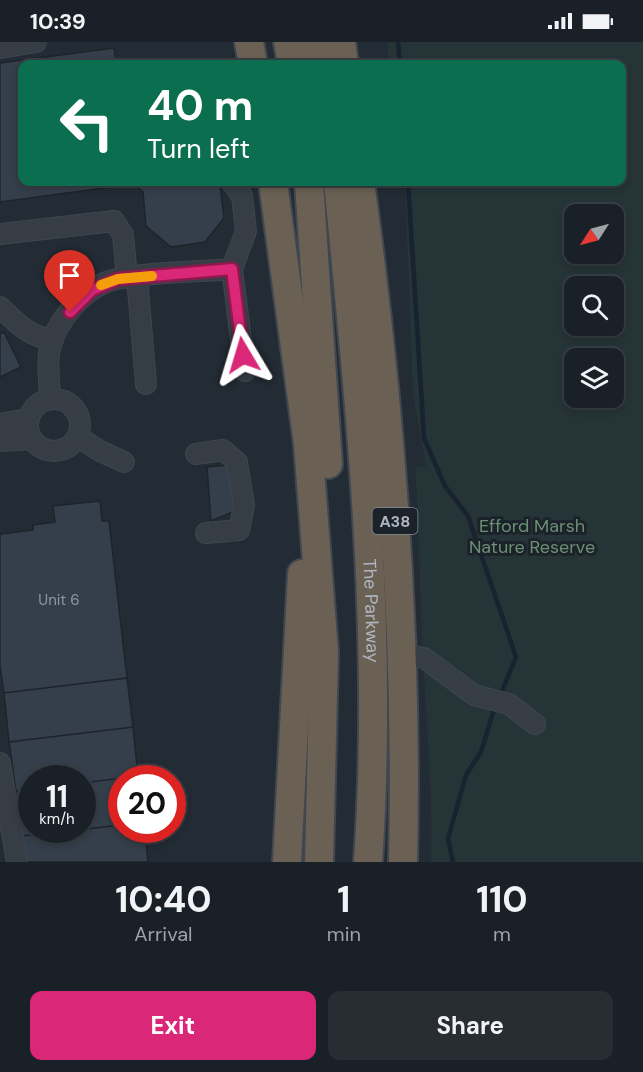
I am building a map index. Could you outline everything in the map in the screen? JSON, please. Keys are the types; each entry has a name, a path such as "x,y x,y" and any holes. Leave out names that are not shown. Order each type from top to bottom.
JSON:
{"highway":[{"path":"249,42 252,60"},
{"path":"288,42 291,60"},
{"path":"316,42 319,60"},
{"path":"341,42 343,60"},
{"path":"274,186 308,444 324,652 319,862"},
{"name":"The Parkway","path":"309,186 333,558 336,747 332,862"},
{"name":"The Parkway","path":"338,186 366,490 372,632 370,862"},
{"name":"A38","path":"360,186 387,414 397,547 404,862"},
{"path":"287,862 308,444"}],"street":[{"path":"0,48 36,42"},
{"path":"235,186 242,196 246,231 232,269 245,371"},
{"path":"0,234 114,221 123,235 132,278 146,384"},
{"path":"50,399 48,363 53,339 60,323 92,290 104,283 132,278 232,269"},
{"path":"0,307 22,328 40,338 53,339"},
{"path":"0,424 29,429 43,449 51,452 67,449 78,437 80,430 78,413 66,401 50,399 36,406 29,429"},
{"path":"0,441 29,429"},
{"path":"78,437 124,462"},
{"path":"196,454 223,450 237,462 244,506 239,530 206,533"},
{"path":"401,654 424,658 474,695 509,704 535,724"},
{"path":"0,763 16,862"}],"green space":[{"name":"Efford Marsh Nature Reserve","path":"388,42 643,42 643,862 431,862 430,769 422,646 415,468 426,466 413,395 405,186 626,186 626,60 388,60"}],"building":[{"path":"114,48 116,60 23,60"},
{"path":"18,61 18,186 118,186 0,202 0,63"},
{"path":"136,186 220,186 224,218 205,242 171,247 146,226 143,192"},
{"path":"4,332 21,367 0,377 0,334"},
{"path":"230,465 235,511 211,521 207,467"},
{"path":"100,501 102,521 109,521 127,678 4,693 0,666 0,534 33,530 33,525 55,522 53,506"},
{"path":"127,678 133,727 9,742 4,693"},
{"path":"133,727 137,765 108,765 108,780 96,781 96,765 18,765 18,791 16,791 9,742"},
{"path":"108,780 108,826 96,828 96,781"},
{"path":"108,827 108,843 146,843 148,862 25,862 23,843 96,843 96,828"}],"waterway":[{"path":"398,42 400,60"},
{"path":"408,186 424,438 445,486 468,516 516,657 500,696"},
{"path":"453,862 448,839 466,775 481,752 495,706"}],"slow traffic":[{"path":"101,285 118,279 152,276"}],"route":[{"path":"70,312 92,290 118,279 232,269 243,355"}]}
